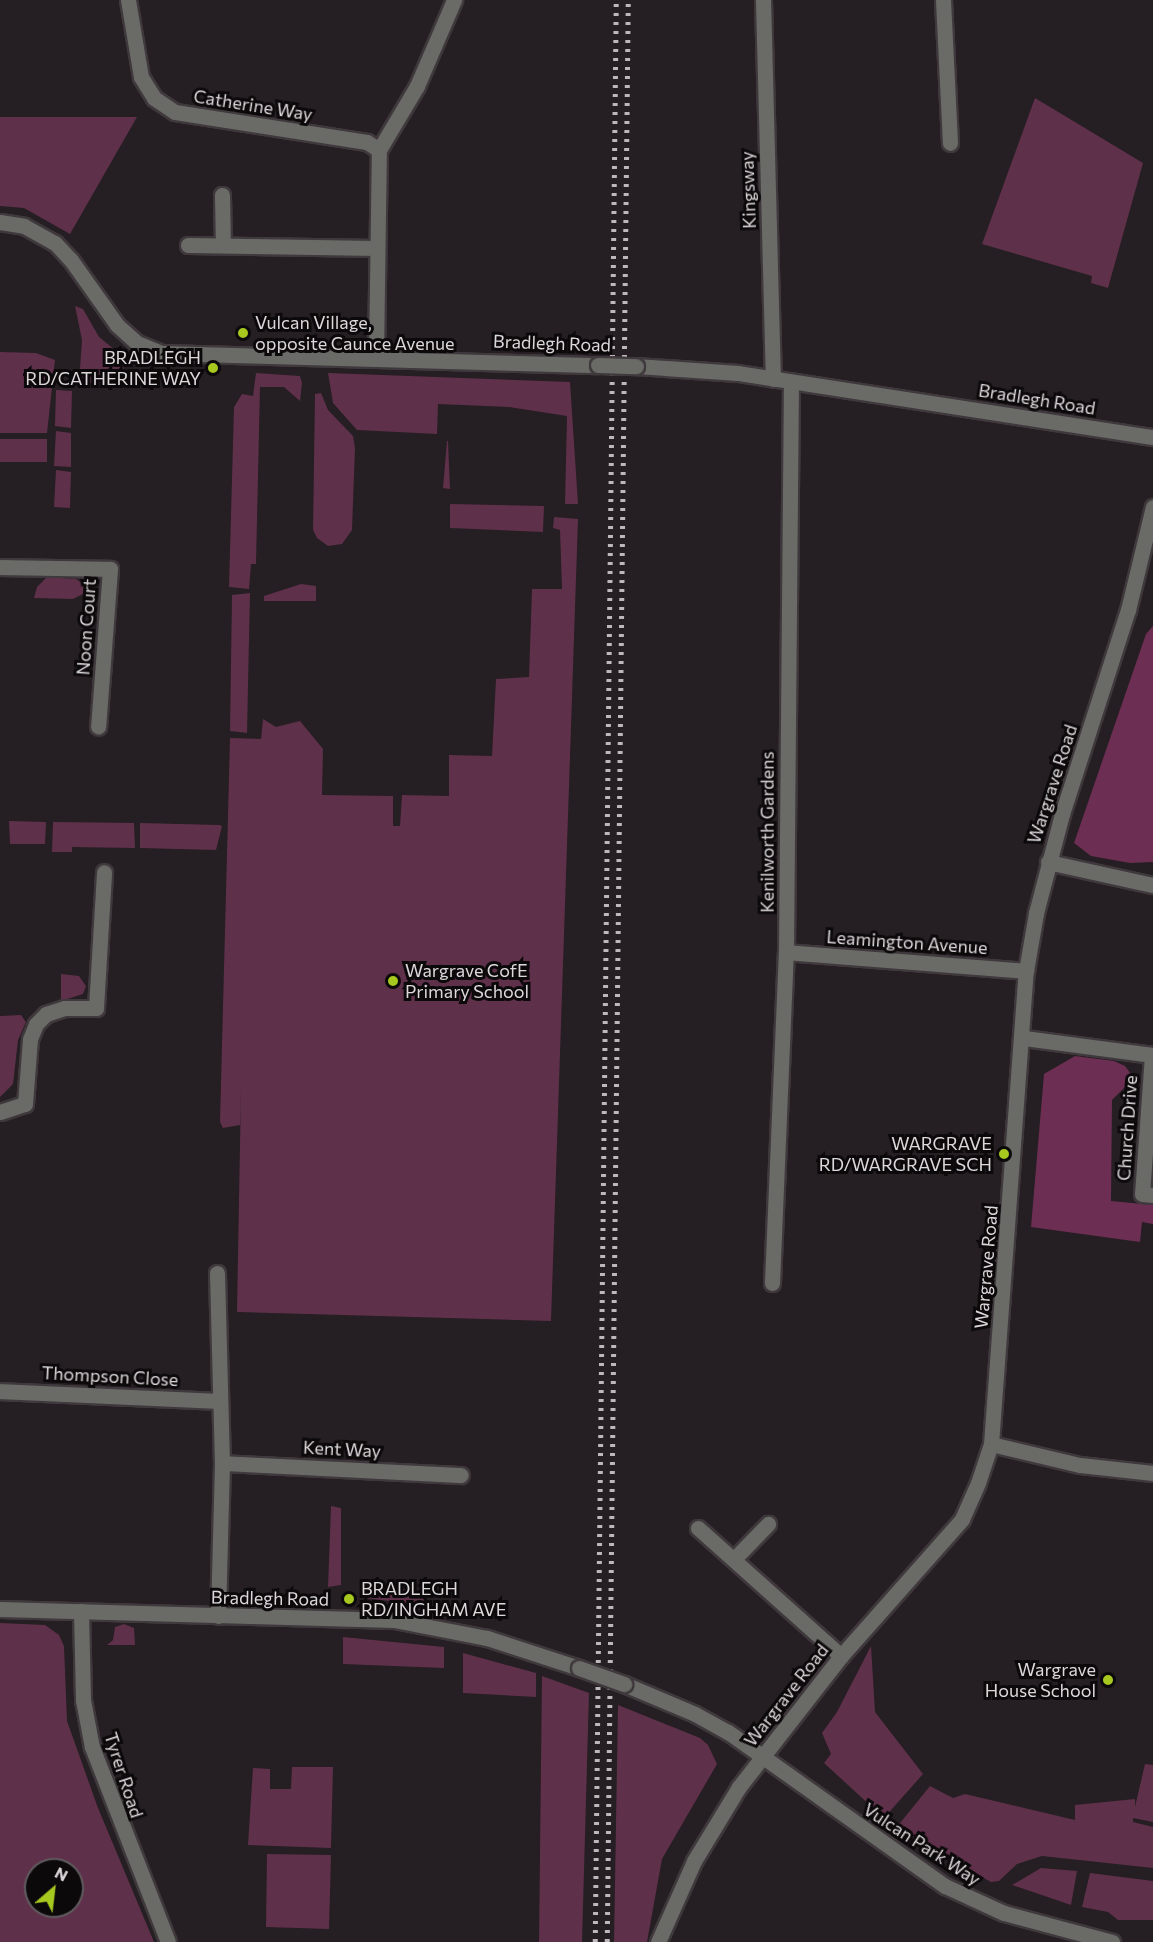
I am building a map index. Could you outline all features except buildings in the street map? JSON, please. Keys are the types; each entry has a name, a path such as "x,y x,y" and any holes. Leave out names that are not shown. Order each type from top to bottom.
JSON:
{"street":[{"name":"Catherine Way","path":"128,0 141,78 162,104 191,115 367,142 379,150"},
{"path":"376,357 379,150 417,86 454,0"},
{"name":"Kingsway","path":"763,0 773,379"},
{"path":"943,0 950,143"},
{"path":"222,195 223,244"},
{"name":"Bradlegh Road","path":"0,222 24,226 55,243 81,272 117,325 148,349 178,354 376,357 702,369 1153,437"},
{"path":"188,246 223,244 377,248"},
{"name":"Kenilworth Gardens","path":"772,1282 786,952 791,382"},
{"name":"Wargrave Road","path":"658,1942 694,1861 730,1800 841,1656 962,1519 991,1444 1024,1038 1026,971 1048,862 1128,610 1153,507"},
{"name":"Noon Court","path":"0,567 110,569 98,727"},
{"path":"1048,862 1153,885"},
{"path":"0,1113 25,1104 30,1039 36,1024 46,1014 64,1008 96,1008 104,872"},
{"name":"Leamington Avenue","path":"786,952 1026,971"},
{"name":"Church Drive","path":"1024,1038 1153,1055 1142,1194 1153,1195"},
{"path":"217,1274 218,1401 222,1463 218,1616"},
{"name":"Thompson Close","path":"0,1390 218,1401"},
{"path":"991,1444 1080,1465 1153,1473"},
{"name":"Kent Way","path":"222,1463 461,1475"},
{"path":"734,1559 768,1524"},
{"path":"698,1528 841,1656"},
{"name":"Bradlegh Road","path":"0,1610 394,1620 432,1625 487,1638 624,1684 695,1714 763,1756"},
{"name":"Tyrer Road","path":"81,1611 83,1700 92,1747 168,1942"},
{"name":"Vulcan Park Way","path":"763,1756 860,1829 945,1886 1004,1913 1112,1942"}],"shaded area":[{"path":"1035,98 1143,163 1108,288 1091,283 1092,276 982,244"},
{"path":"0,117 137,117 70,234 24,208 0,206"},
{"path":"75,306 83,309 99,337 124,357 123,383 79,383 82,340"},
{"path":"0,352 36,353 55,360 47,433 0,433"},
{"path":"256,373 300,376 302,383 300,401 284,387 260,387 256,564 251,564 249,589 229,587 234,407 242,394 253,396"},
{"path":"328,373 570,382 578,504 565,504 567,416 509,407 438,404 437,434 357,430 333,403"},
{"path":"56,390 72,391 71,428 55,426"},
{"path":"321,393 328,410 353,436 355,448 352,530 342,544 328,546 317,538 313,530 315,394"},
{"path":"56,431 71,433 71,467 54,466"},
{"path":"0,439 47,439 47,462 0,462"},
{"path":"448,441 450,489 443,488"},
{"path":"56,470 71,472 70,508 54,507"},
{"path":"450,504 544,506 543,532 450,528"},
{"name":"Wargrave CofE Primary School","path":"554,517 578,519 551,1321 237,1312 241,1088 240,1125 223,1128 220,1122 230,738 261,739 263,719 276,727 300,721 323,749 322,795 393,796 393,826 400,826 402,795 449,796 449,755 492,756 496,679 529,677 532,589 562,589 560,530 553,528"},
{"path":"47,577 76,579 85,585 85,593 73,599 34,598 37,587"},
{"path":"301,584 316,586 316,601 264,601 264,596"},
{"path":"250,593 247,733 230,731 232,595"},
{"path":"1153,626 1153,862 1130,863 1091,856 1074,843 1146,634"},
{"path":"9,821 46,822 45,844 10,844"},
{"path":"53,822 134,823 135,848 72,847 72,852 52,852"},
{"path":"140,823 222,826 216,850 140,848"},
{"path":"61,974 79,976 86,986 83,994 61,1001"},
{"path":"21,1015 26,1022 18,1040 13,1084 0,1097 0,1016"},
{"path":"1075,1056 1114,1061 1125,1066 1134,1078 1112,1100 1111,1201 1153,1205 1153,1224 1142,1222 1140,1242 1031,1227 1044,1074"},
{"path":"331,1506 341,1508 341,1585 328,1587"},
{"path":"409,1589 410,1599 424,1599 427,1605 364,1598 364,1592"},
{"path":"0,1623 45,1625 59,1635 64,1646 67,1721 98,1808 154,1942 0,1942"},
{"path":"124,1624 134,1628 135,1645 107,1645 113,1640 115,1627"},
{"path":"343,1637 444,1647 444,1668 343,1664"},
{"path":"871,1646 875,1712 923,1774 884,1818 824,1763 831,1754 822,1733 837,1712"},
{"path":"463,1653 536,1673 536,1697 463,1693"},
{"path":"542,1676 589,1693 582,1942 539,1942"},
{"path":"618,1705 700,1738 708,1745 717,1764 662,1859 647,1942 614,1942"},
{"path":"1145,1764 1153,1765 1153,1822 1133,1818 1133,1822 1153,1827 1153,1868 1042,1856 1017,1864 999,1881 991,1882 896,1828 930,1786 953,1798 965,1794 1075,1820 1075,1805 1135,1799 1135,1807"},
{"path":"292,1767 333,1767 331,1848 248,1845 253,1768 270,1769 270,1789 291,1789"},
{"path":"267,1854 331,1855 329,1929 266,1927"},
{"path":"1041,1868 1077,1871 1071,1905 1012,1885"},
{"path":"1090,1873 1153,1881 1153,1920 1118,1920 1108,1912 1082,1907"}],"railway":[{"path":"595,1942 616,0"},
{"path":"607,1942 628,0"}],"place":[{"name":"Vulcan Village, opposite Caunce Avenue","path":"243,333"},
{"name":"BRADLEGH RD/CATHERINE WAY","path":"213,368"},
{"name":"Wargrave CofE Primary School","path":"393,981"},
{"name":"WARGRAVE RD/WARGRAVE SCH","path":"1004,1154"},
{"name":"BRADLEGH RD/INGHAM AVE","path":"349,1599"},
{"name":"Wargrave House School","path":"1108,1680"}]}
